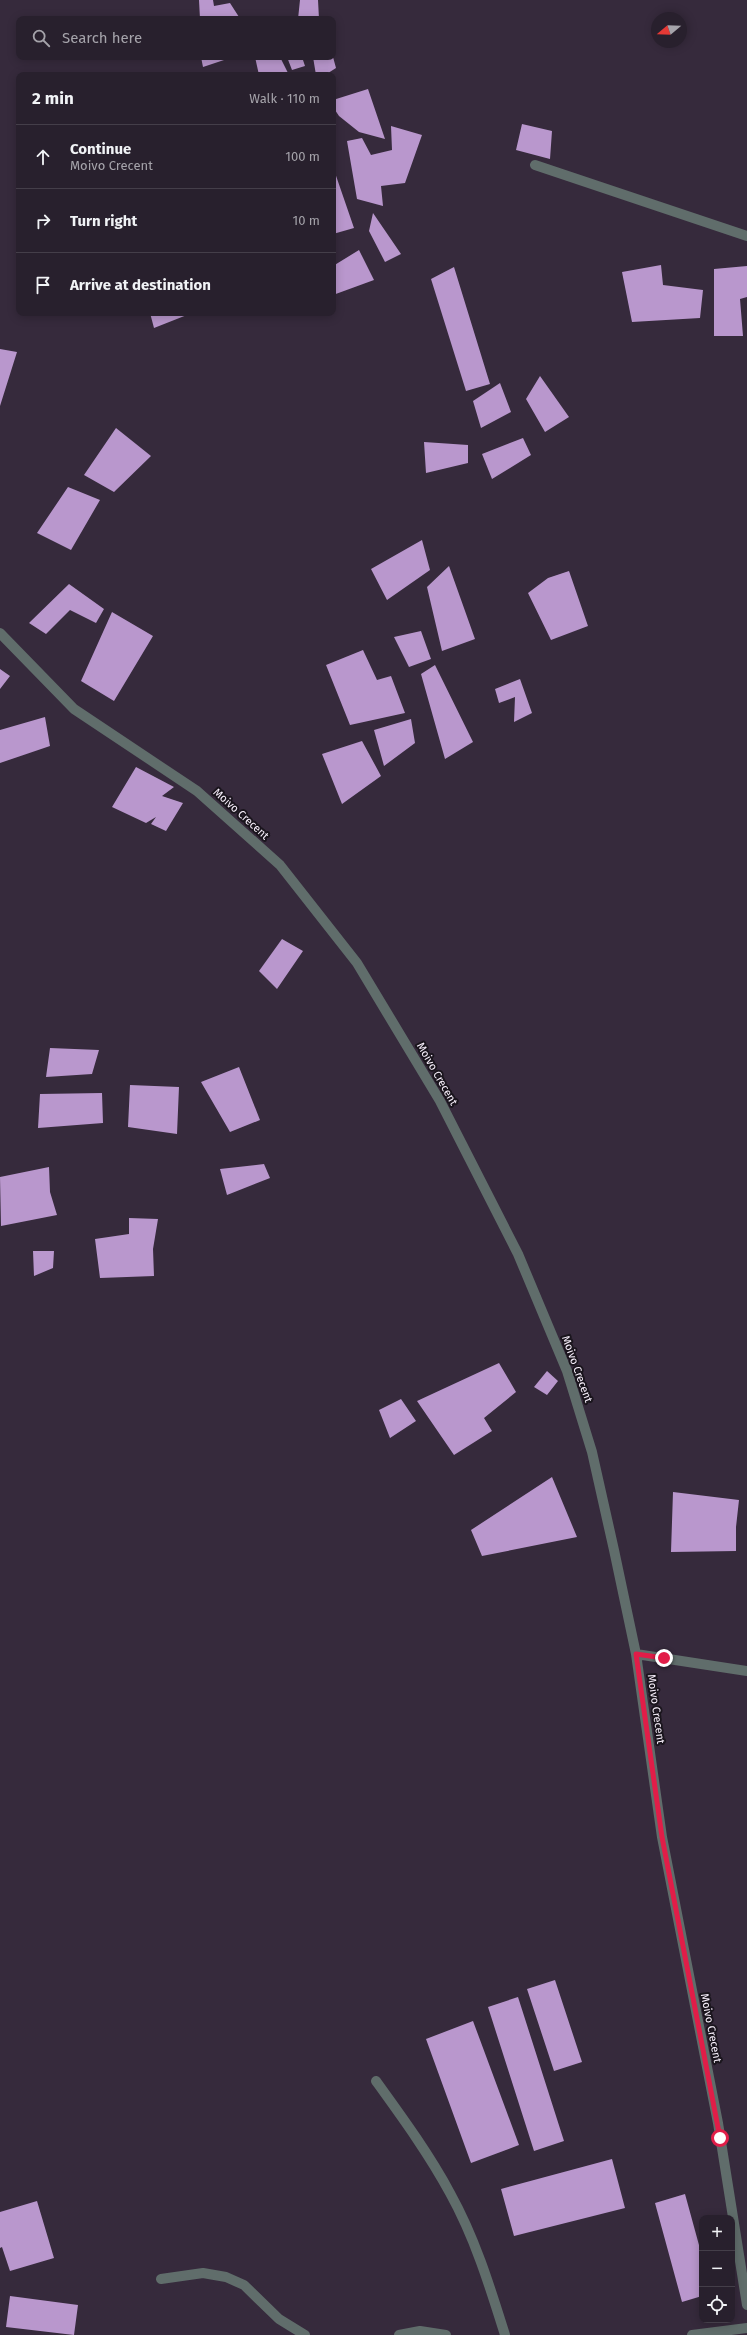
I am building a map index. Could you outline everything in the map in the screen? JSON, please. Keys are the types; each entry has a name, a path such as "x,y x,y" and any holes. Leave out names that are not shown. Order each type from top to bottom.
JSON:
{"street":[{"path":"535,165 747,236"},
{"name":"Moivo Crecent","path":"0,633 74,709 197,791 280,865 357,963 440,1101 518,1254 567,1371 592,1452 636,1654 662,1837 718,2124 747,2305"},
{"path":"636,1654 747,1671"},
{"path":"376,2081 407,2124 450,2193 482,2263 505,2335"},
{"path":"161,2279 203,2273 226,2278 244,2285 279,2319 305,2335"},
{"path":"692,2335 747,2328"},
{"path":"399,2335 420,2331 446,2335"}],"building":[{"path":"199,0 213,0 214,6 230,3 238,16 200,16"},
{"path":"300,0 318,0 319,16 298,16"},
{"path":"202,60 224,60 203,67"},
{"path":"256,60 282,60 288,72 258,72"},
{"path":"288,60 303,60 305,66 292,70"},
{"path":"314,60 334,60 336,68 330,72 316,72"},
{"path":"368,89 385,139 359,132 339,116 336,112 336,99"},
{"path":"522,124 552,131 550,159 516,150"},
{"path":"391,126 422,135 405,183 381,186 383,206 357,199 347,141 362,138 371,155 392,150"},
{"path":"336,176 354,228 336,233"},
{"path":"373,213 401,254 385,262 369,231"},
{"path":"359,250 374,280 336,294 336,264"},
{"path":"661,265 663,285 703,290 700,318 632,322 622,272"},
{"path":"747,266 747,297 740,299 743,336 714,336 714,269"},
{"path":"454,267 490,384 466,391 431,279"},
{"path":"151,316 184,316 154,328"},
{"path":"0,349 17,352 0,406"},
{"path":"540,376 569,417 545,432 526,399"},
{"path":"500,383 511,412 481,428 473,401"},
{"path":"116,428 151,456 114,492 84,475"},
{"path":"523,438 531,455 492,479 482,454"},
{"path":"424,442 468,445 468,463 426,473"},
{"path":"68,487 100,500 71,550 37,533"},
{"path":"422,540 430,570 387,600 371,569"},
{"path":"449,566 475,639 442,651 427,587"},
{"path":"569,571 588,626 551,640 528,593 548,578"},
{"path":"69,584 104,609 96,623 70,610 46,634 29,623"},
{"path":"112,612 153,636 114,701 81,681"},
{"path":"421,631 431,659 409,667 394,637"},
{"path":"363,650 377,680 391,676 405,713 350,725 326,665"},
{"path":"435,665 473,742 445,759 421,674"},
{"path":"0,669 10,676 0,689"},
{"path":"520,679 532,713 514,722 515,697 499,703 495,689"},
{"path":"45,717 50,746 0,763 0,730"},
{"path":"411,719 415,743 384,766 374,730"},
{"path":"362,741 381,776 342,804 322,754"},
{"path":"136,767 174,787 162,796 183,803 166,831 151,824 156,817 146,823 112,807"},
{"path":"282,939 303,951 277,989 259,971"},
{"path":"50,1048 99,1050 92,1074 46,1077"},
{"path":"239,1067 260,1120 230,1132 201,1082"},
{"path":"130,1085 179,1087 177,1134 128,1127"},
{"path":"102,1093 103,1123 38,1128 40,1094"},
{"path":"264,1164 270,1178 227,1195 220,1169"},
{"path":"49,1167 50,1192 57,1215 1,1226 0,1177"},
{"path":"129,1218 158,1219 153,1249 154,1276 100,1278 95,1239 129,1234"},
{"path":"33,1251 54,1251 53,1268 34,1276"},
{"path":"499,1363 516,1392 484,1418 492,1431 454,1455 417,1401"},
{"path":"547,1371 558,1381 547,1395 534,1387"},
{"path":"401,1399 416,1421 390,1438 379,1410"},
{"path":"552,1477 577,1537 482,1556 471,1530"},
{"path":"673,1492 739,1500 736,1527 736,1551 671,1552"},
{"path":"555,1980 582,2062 554,2071 527,1989"},
{"path":"518,1997 564,2141 534,2151 488,2007"},
{"path":"473,2021 519,2145 471,2163 426,2039"},
{"path":"612,2159 625,2208 514,2236 501,2189"},
{"path":"685,2194 699,2245 699,2297 682,2302 655,2203"},
{"path":"37,2201 54,2258 10,2271 2,2247 0,2248 0,2212"},
{"path":"10,2296 78,2305 74,2335 6,2327"}],"route":[{"path":"664,1658 636,1654 662,1837 720,2138"}]}
